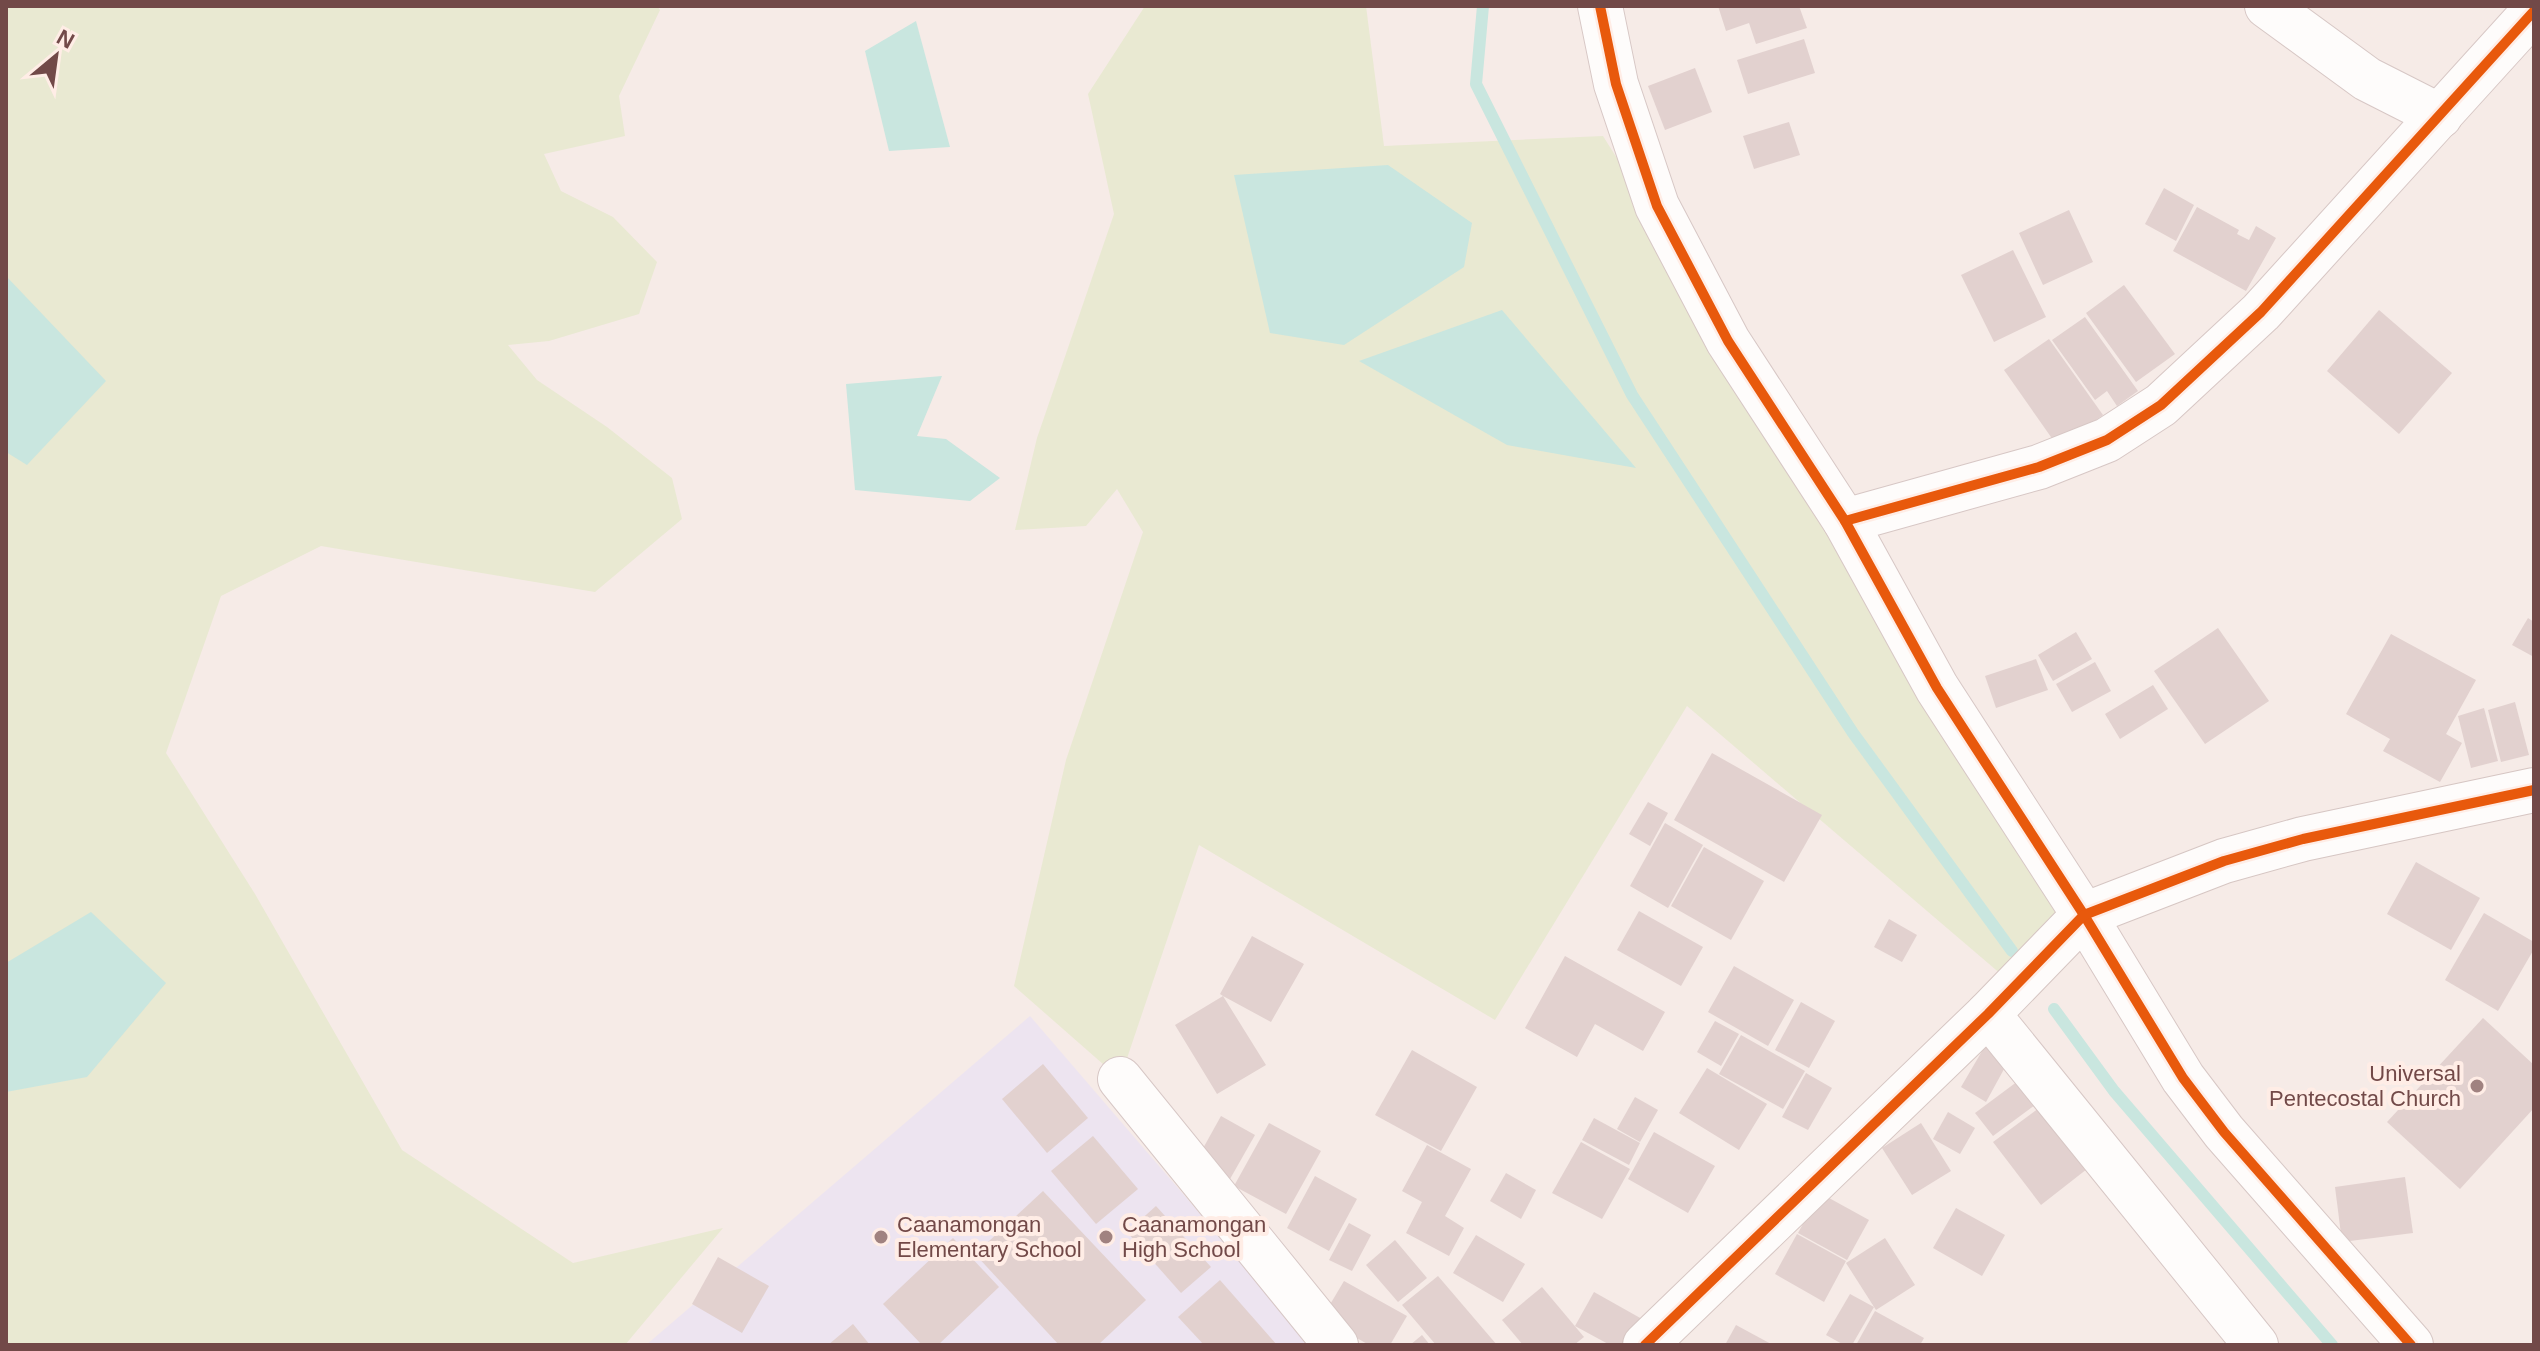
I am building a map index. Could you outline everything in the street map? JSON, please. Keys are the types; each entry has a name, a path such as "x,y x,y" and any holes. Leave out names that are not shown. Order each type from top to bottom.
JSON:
{"street":[{"path":"1600,6 1616,84 1657,206 1728,341 1845,521 1937,688 2199,1100 2308,1230 2411,1345"},
{"path":"2267,6 2367,79 2440,116"},
{"path":"1845,521 2039,467 2107,440 2161,405 2261,312 2534,11"},
{"path":"1645,1345 1988,1014 2084,915 2224,861 2303,839 2534,790"},
{"path":"1988,1014 2256,1345"},
{"path":"1120,1079 1336,1345"}],"shaded area":[{"path":"1030,1016 1313,1345 646,1345"}],"green space":[{"path":"6,6 657,6 660,10 619,96 625,136 544,154 561,191 613,217 657,262 639,314 549,341 508,345 537,380 607,427 672,478 682,519 595,592 321,546 221,596 166,753 255,894 402,1150 573,1263 723,1228 625,1345 6,1345"},
{"path":"1145,6 1366,6 1384,146 1603,136 1845,521 2084,915 2016,987 1687,706 1495,1020 1199,845 1120,1079 1014,986 1066,760 1143,532 1117,489 1086,526 1015,530 1037,438 1114,214 1088,94"}],"water":[{"path":"916,21 950,147 889,151 865,51"},
{"path":"1388,165 1472,223 1464,267 1344,345 1270,333 1234,175"},
{"path":"6,276 106,381 27,465 6,452"},
{"path":"1502,310 1636,468 1507,445 1359,361"},
{"path":"942,376 917,436 946,439 1000,478 970,501 855,490 846,384"},
{"path":"91,912 166,983 87,1077 6,1092 6,963"}],"building":[{"path":"1718,6 1799,6 1807,28 1756,44 1749,23 1726,31"},
{"path":"1804,39 1815,73 1748,94 1737,60"},
{"path":"1695,68 1712,112 1665,130 1648,86"},
{"path":"1789,122 1800,155 1754,169 1743,136"},
{"path":"2164,188 2194,205 2176,241 2145,224"},
{"path":"2197,207 2239,230 2237,234 2249,240 2256,226 2276,238 2246,291 2173,251"},
{"path":"2069,210 2093,262 2043,285 2019,233"},
{"path":"2013,250 2046,317 1994,342 1961,275"},
{"path":"2124,285 2175,354 2136,382 2086,313"},
{"path":"2379,310 2452,373 2399,434 2327,371"},
{"path":"2085,317 2138,391 2117,406 2107,391 2095,400 2052,340"},
{"path":"2049,339 2103,415 2058,447 2004,370"},
{"path":"2528,618 2534,622 2534,657 2512,645"},
{"path":"2218,628 2269,701 2205,744 2154,671"},
{"path":"2076,632 2092,659 2053,681 2038,655"},
{"path":"2391,634 2476,680 2446,734 2462,743 2440,782 2383,751 2390,739 2346,714"},
{"path":"2036,659 2048,690 1996,708 1985,676"},
{"path":"2095,662 2111,691 2072,712 2056,684"},
{"path":"2153,685 2168,709 2120,739 2105,714"},
{"path":"2515,702 2529,755 2501,762 2488,710"},
{"path":"2484,708 2498,761 2471,768 2458,716"},
{"path":"1712,753 1822,815 1784,882 1674,820"},
{"path":"1648,802 1668,813 1650,846 1629,834"},
{"path":"1665,823 1703,845 1668,908 1630,886"},
{"path":"1704,847 1764,881 1731,940 1671,906"},
{"path":"2416,862 2480,898 2451,950 2387,914"},
{"path":"1639,911 1703,947 1681,986 1617,950"},
{"path":"2484,913 2534,942 2534,949 2498,1011 2445,980"},
{"path":"1889,919 1917,935 1902,962 1874,947"},
{"path":"1252,936 1304,964 1271,1022 1220,994"},
{"path":"1565,956 1665,1012 1643,1051 1595,1024 1577,1057 1525,1028"},
{"path":"1734,966 1794,1000 1768,1046 1708,1012"},
{"path":"1223,996 1266,1065 1217,1094 1175,1025"},
{"path":"1801,1002 1835,1021 1809,1068 1775,1050"},
{"name":"Universal Pentecostal Church","path":"2483,1018 2534,1065 2534,1108 2460,1189 2387,1122"},
{"path":"1715,1021 1739,1034 1721,1066 1697,1052"},
{"path":"1741,1035 1805,1071 1783,1109 1719,1074"},
{"path":"1985,1046 2009,1060 1986,1102 1961,1087"},
{"path":"1412,1050 1477,1087 1441,1151 1375,1115"},
{"path":"1043,1064 1088,1118 1047,1153 1002,1099"},
{"path":"1707,1068 1767,1104 1739,1150 1679,1113"},
{"path":"1806,1073 1832,1088 1808,1130 1782,1117"},
{"path":"2018,1081 2035,1105 1993,1136 1975,1113"},
{"path":"1635,1097 1658,1110 1640,1142 1617,1129"},
{"path":"2039,1108 2087,1169 2041,1205 1993,1142"},
{"path":"1948,1112 1975,1128 1960,1154 1933,1139"},
{"path":"1221,1116 1255,1135 1230,1179 1196,1161"},
{"path":"1594,1118 1640,1143 1629,1165 1582,1140"},
{"path":"1269,1123 1321,1151 1286,1214 1234,1186"},
{"path":"1921,1123 1951,1171 1912,1195 1882,1148"},
{"path":"1654,1132 1715,1166 1688,1213 1628,1179"},
{"path":"1093,1136 1138,1189 1096,1224 1051,1171"},
{"path":"1581,1142 1630,1169 1602,1219 1552,1193"},
{"path":"1427,1145 1471,1169 1445,1216 1464,1228 1449,1256 1406,1233 1422,1202 1402,1191"},
{"path":"1506,1173 1536,1190 1521,1219 1490,1201"},
{"path":"1315,1176 1357,1199 1329,1251 1287,1228"},
{"path":"2405,1177 2413,1233 2342,1242 2335,1187"},
{"path":"1043,1191 1146,1300 1098,1345 1059,1345 975,1254"},
{"path":"1820,1193 1869,1220 1847,1260 1798,1233"},
{"path":"1156,1206 1211,1267 1181,1293 1127,1232"},
{"path":"1956,1208 2005,1235 1982,1276 1933,1248"},
{"path":"1349,1223 1371,1235 1352,1271 1329,1260"},
{"path":"1797,1234 1846,1261 1824,1302 1775,1274"},
{"path":"1476,1235 1525,1264 1503,1302 1453,1273"},
{"path":"953,1238 999,1287 938,1345 922,1345 883,1304"},
{"path":"1885,1238 1915,1285 1876,1310 1846,1263"},
{"path":"1395,1240 1427,1278 1398,1302 1366,1265"},
{"path":"718,1257 769,1286 742,1333 692,1304"},
{"path":"1438,1276 1497,1345 1436,1345 1402,1305"},
{"path":"1220,1280 1277,1345 1204,1345 1178,1317"},
{"path":"1344,1281 1407,1316 1390,1345 1369,1345 1322,1318"},
{"path":"1542,1287 1584,1337 1574,1345 1523,1345 1502,1320"},
{"path":"1594,1292 1642,1319 1628,1345 1610,1345 1575,1326"},
{"path":"1850,1294 1874,1307 1852,1345 1844,1345 1826,1335"},
{"path":"1875,1311 1924,1338 1920,1345 1856,1345"},
{"path":"853,1324 870,1345 828,1345"},
{"path":"1736,1325 1773,1345 1725,1345"},
{"path":"1422,1335 1430,1345 1410,1345"}],"waterway":[{"path":"1483,6 1476,84 1632,395 1853,733 2012,951"},
{"path":"2054,1009 2114,1091 2332,1345"}],"cycle path":[{"path":"1600,6 1616,84 1657,206 1728,341 1845,521 1937,688 2084,915 2183,1078 2224,1132 2411,1345"},
{"path":"1845,521 2039,467 2107,440 2161,405 2261,312 2534,11"},
{"path":"1645,1345 1988,1014 2084,915 2224,861 2303,839 2534,790"}],"place":[{"name":"Universal Pentecostal Church","path":"2477,1086"},
{"name":"Caanamongan Elementary School","path":"881,1237"},
{"name":"Caanamongan High School","path":"1106,1237"}]}
